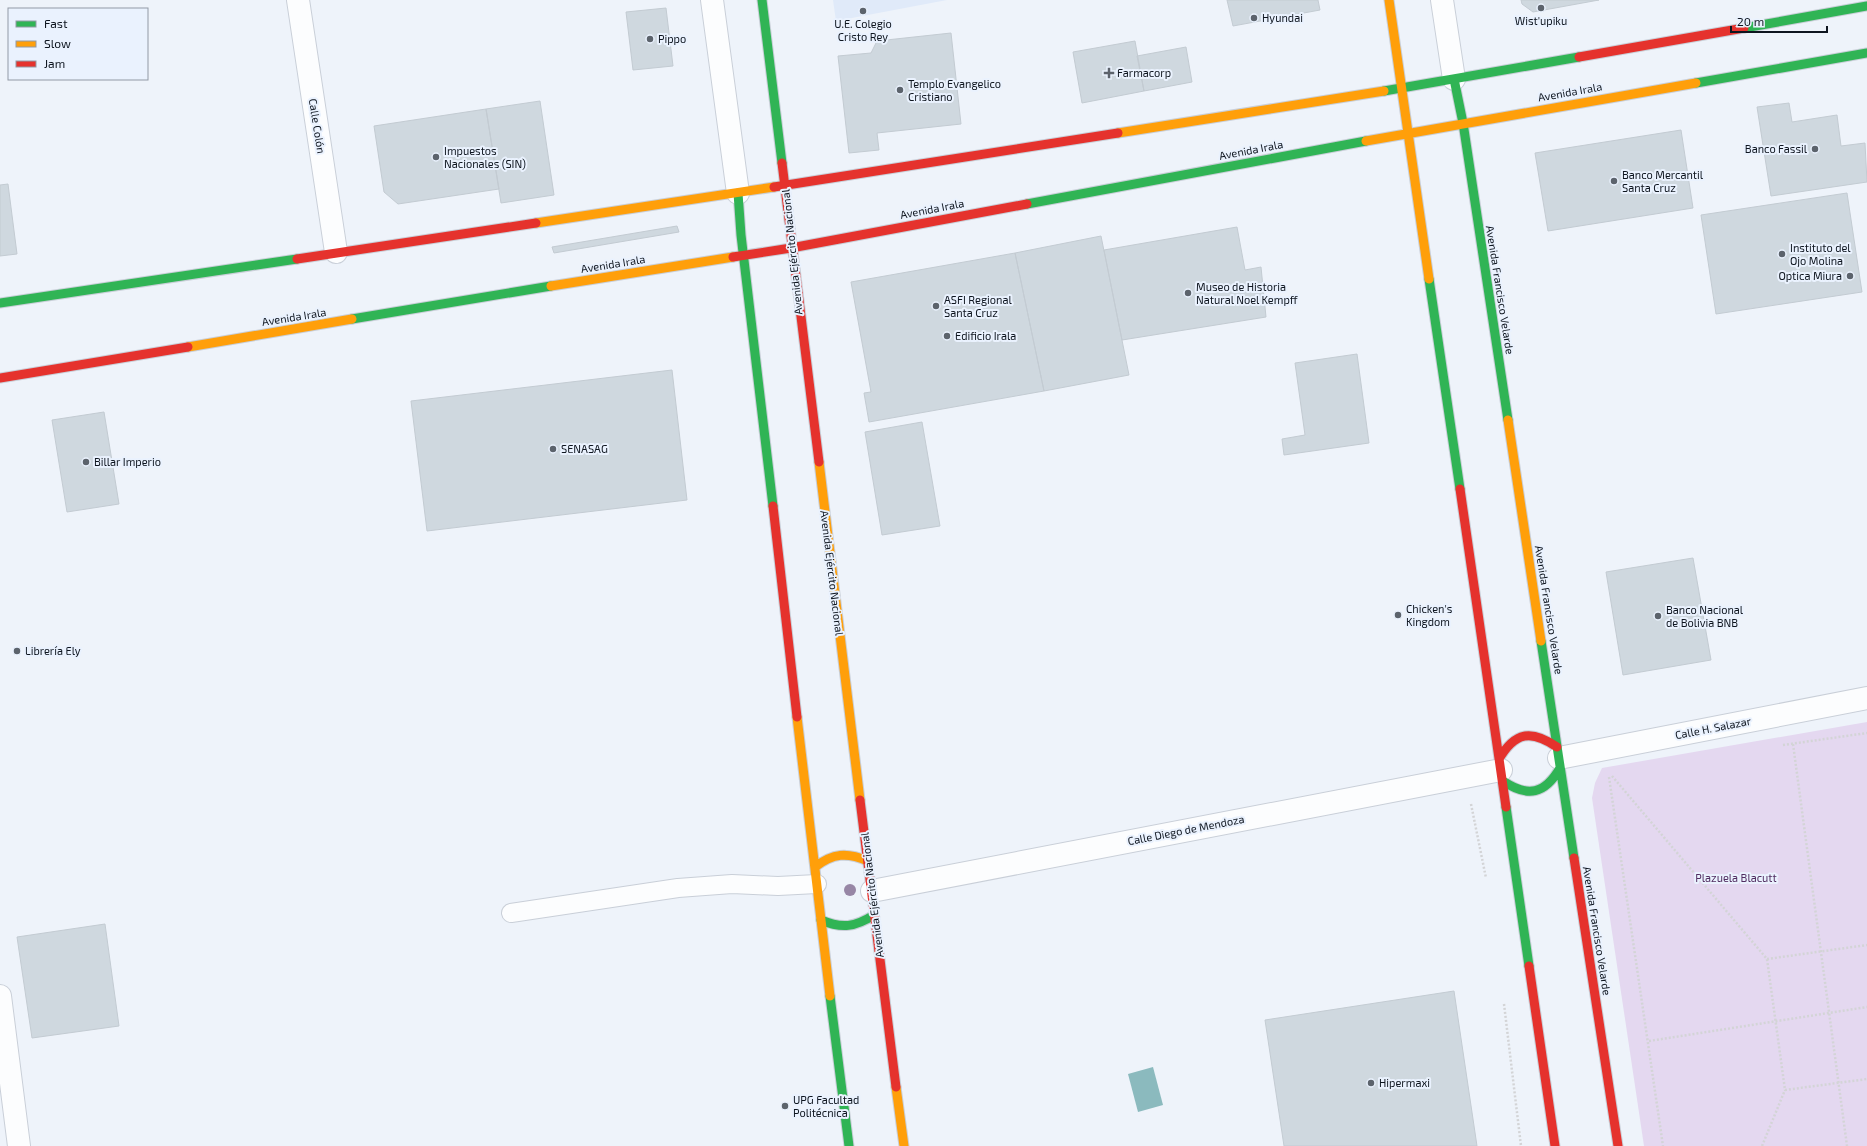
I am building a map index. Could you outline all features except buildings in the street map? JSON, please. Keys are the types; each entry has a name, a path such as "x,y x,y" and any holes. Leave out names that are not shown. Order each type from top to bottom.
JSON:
{"main road":[{"name":"Avenida Ejército Nacional","path":"762,0 785,185 791,248 904,1146"},
{"path":"1389,0 1555,1146"},
{"path":"0,303 738,193 1402,88 1867,6"},
{"name":"Avenida Irala","path":"0,378 791,248 1463,123 1867,53"},
{"name":"Avenida Francisco Velarde","path":"1454,79 1463,123 1618,1146"},
{"path":"738,193 821,920 849,1146"},
{"path":"1525,735 1536,735 1548,739 1559,758 1555,779 1546,787 1535,791 1523,792 1512,788 1501,770 1505,748 1513,739 1525,735"},
{"path":"816,876 826,858 840,854 855,855 868,861"},
{"path":"821,920 834,927 848,928 862,923 874,915"}],"street":[{"name":"Calle Colón","path":"298,0 336,252"},
{"path":"712,0 738,193"},
{"path":"1442,0 1454,79"},
{"name":"Calle H. Salazar","path":"1559,758 1867,698"},
{"name":"Calle Diego de Mendoza","path":"872,891 1501,770"},
{"path":"1,1009 19,1146"}],"lane":[{"path":"511,913 678,888 732,884 778,886 816,876"}],"path":[{"path":"1793,744 1847,1146"},
{"path":"1664,1146 1608,771 1767,959 1785,1090 1762,1146"},
{"path":"1466,777 1487,884"},
{"path":"1767,959 1867,945"},
{"path":"1503,1000 1521,1146"},
{"path":"1649,1041 1867,1007"},
{"path":"1785,1090 1867,1079"}],"shaded area":[{"name":"U.E. Colegio Cristo Rey","path":"833,0 947,0 836,21"}],"green space":[{"name":"Plazuela Blacutt","path":"1867,722 1867,1146 1644,1146 1592,798 1595,783 1602,768"}],"water":[{"path":"1153,1067 1163,1105 1138,1112 1128,1074"}],"traffic: fast":[{"path":"762,0 782,163"},
{"path":"1744,28 1867,6"},
{"path":"1696,83 1867,53"},
{"path":"1384,91 1579,57"},
{"path":"1454,79 1463,123 1508,420"},
{"path":"1027,204 1366,141"},
{"path":"738,193 741,235 773,506"},
{"path":"0,303 297,259"},
{"path":"1429,279 1460,489"},
{"path":"352,319 551,286"},
{"path":"1541,641 1574,858"},
{"path":"1503,781 1520,790 1535,791 1548,783 1560,768"},
{"path":"1506,807 1529,966"},
{"path":"821,920 842,926 861,922 874,915"},
{"path":"830,996 849,1146"}],"traffic: slow":[{"path":"1389,0 1429,279"},
{"path":"1366,141 1696,83"},
{"path":"1118,133 1384,91"},
{"path":"536,223 774,187"},
{"path":"551,286 733,257"},
{"path":"188,347 352,319"},
{"path":"1508,420 1541,641"},
{"path":"819,462 860,800"},
{"path":"797,717 830,996"},
{"path":"815,867 828,859 840,855 853,856 868,861"},
{"path":"896,1087 904,1146"}],"traffic: jam":[{"path":"1579,57 1744,28"},
{"path":"774,187 1118,133"},
{"path":"782,163 819,462"},
{"path":"733,257 791,248 1027,204"},
{"path":"297,259 536,223"},
{"path":"0,378 188,347"},
{"path":"1460,489 1506,807"},
{"path":"773,506 797,717"},
{"path":"1499,759 1511,743 1524,736 1539,737 1557,747"},
{"path":"860,800 896,1087"},
{"path":"1574,858 1618,1146"},
{"path":"1529,966 1555,1146"}],"place":[{"name":"Wist'upiku","path":"1541,8"},
{"name":"U.E. Colegio Cristo Rey","path":"863,11"},
{"name":"Hyundai","path":"1254,18"},
{"name":"Pippo","path":"650,39"},
{"name":"Farmacorp","path":"1109,73"},
{"name":"Templo Evangelico Cristiano","path":"900,90"},
{"name":"Banco Fassil","path":"1815,149"},
{"name":"Impuestos Nacionales (SIN)","path":"436,157"},
{"name":"Banco Mercantil Santa Cruz","path":"1614,181"},
{"name":"Instituto del Ojo Molina","path":"1782,254"},
{"name":"Optica Miura","path":"1850,276"},
{"name":"Museo de Historia Natural Noel Kempff","path":"1188,293"},
{"name":"ASFI Regional Santa Cruz","path":"936,306"},
{"name":"Edificio Irala","path":"947,336"},
{"name":"SENASAG","path":"553,449"},
{"name":"Billar Imperio","path":"86,462"},
{"name":"Chicken's Kingdom","path":"1398,615"},
{"name":"Banco Nacional de Bolivia BNB","path":"1658,616"},
{"name":"Librería Ely","path":"17,651"},
{"name":"Hipermaxi","path":"1371,1083"},
{"name":"UPG Facultad Politécnica","path":"785,1106"}]}
